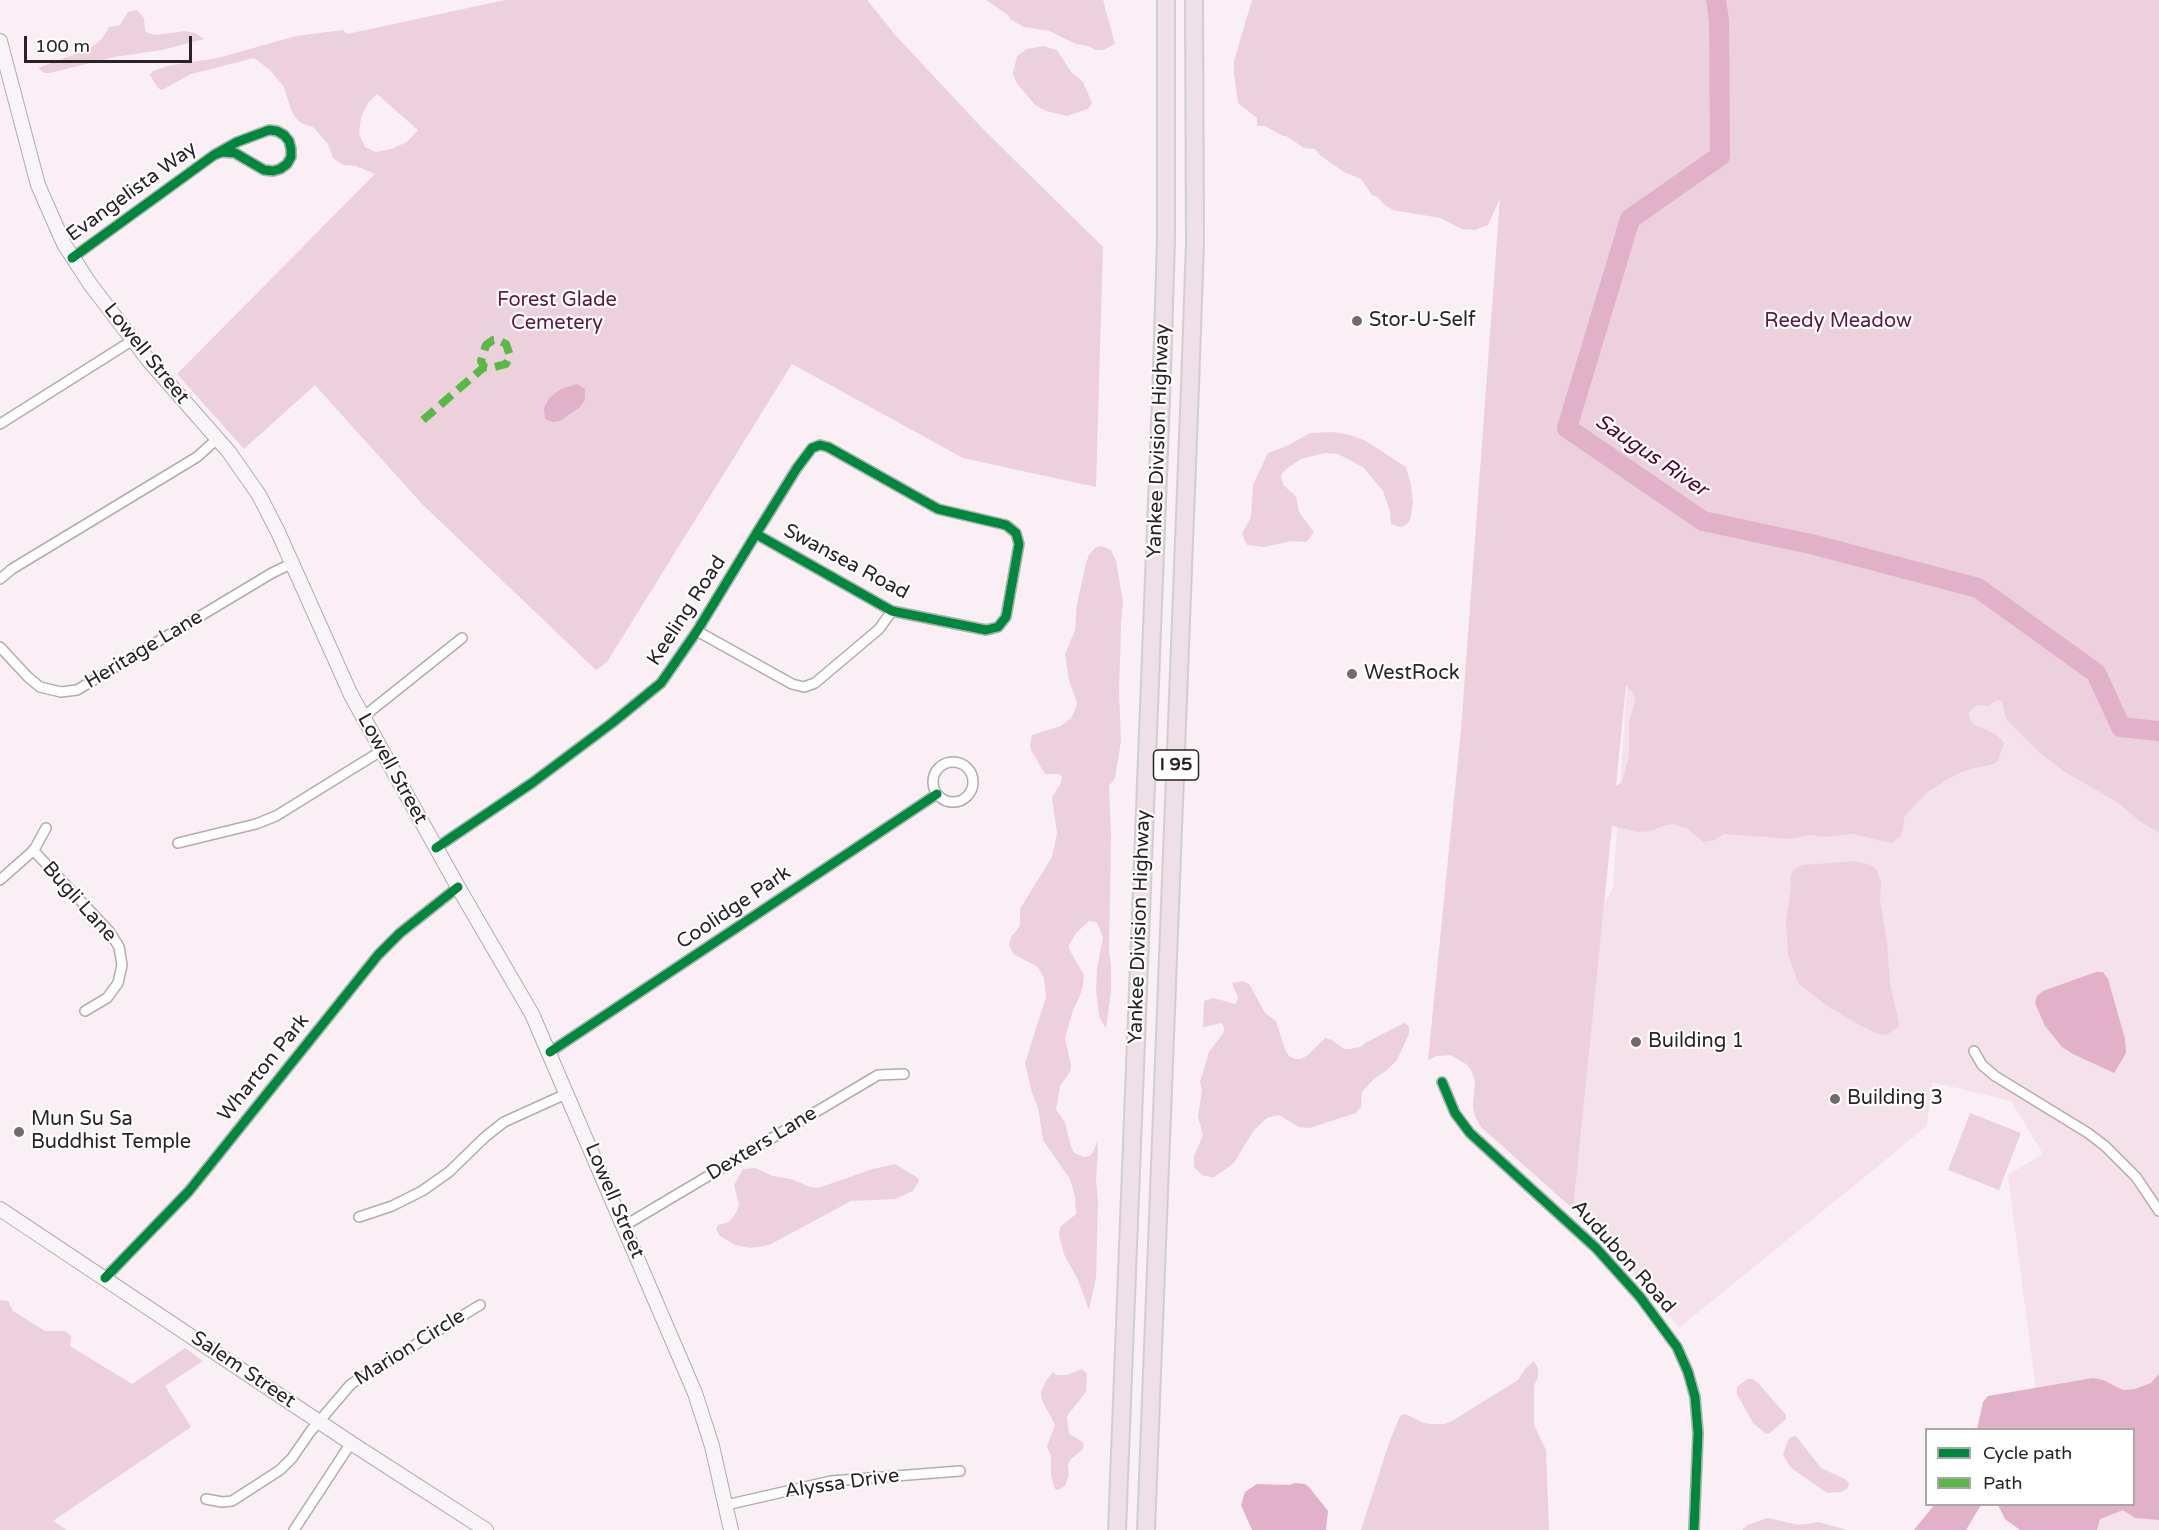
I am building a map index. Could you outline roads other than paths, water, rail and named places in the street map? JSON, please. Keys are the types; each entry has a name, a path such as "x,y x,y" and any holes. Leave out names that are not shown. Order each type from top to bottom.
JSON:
{"highway":[{"name":"Yankee Division Highway","path":"1117,1530 1163,350 1166,238 1166,0"},
{"name":"Yankee Division Highway","path":"1146,1530 1195,243 1194,0"}],"main road":[{"name":"Lowell Street","path":"0,41 38,186 55,228 72,258 133,340 165,381 240,466 259,495 292,563 340,673 363,717 458,887 524,997 568,1093 695,1393 712,1446 730,1530"},
{"name":"Salem Street","path":"2,1210 478,1528"}],"street":[{"name":"Evangelista Way","path":"72,258 214,155 237,142 269,130 284,135 291,149 291,157 287,164 273,171 264,170 235,153 222,152 214,155"},
{"path":"0,423 133,340"},
{"path":"0,579 12,569 196,457 217,439"},
{"name":"Keeling Road","path":"436,848 524,789 665,679 806,453 817,446 830,448 930,506 950,513 1006,525 1016,532"},
{"name":"Swansea Road","path":"756,534 892,611 983,630 998,627 1007,614 1019,544 1016,532"},
{"name":"Heritage Lane","path":"0,647 40,687 56,692 72,691 86,685 292,563"},
{"path":"697,631 792,684 804,687 814,683 878,630 892,611"},
{"path":"363,717 462,638"},
{"path":"178,843 256,824 276,816 381,750"},
{"path":"949,762 957,762 970,770 973,786 965,798 950,802 937,794 934,779 936,771 942,766 949,762"},
{"name":"Coolidge Park","path":"550,1052 937,794"},
{"path":"0,880 33,850 46,828"},
{"name":"Bugli Lane","path":"33,850 110,931 119,947 122,965 118,983 107,998 85,1011"},
{"name":"Wharton Park","path":"105,1278 195,1184 378,955 409,925 458,887"},
{"path":"1974,1051 1982,1065 1995,1076 2088,1133 2105,1146 2136,1177 2159,1211"},
{"name":"Dexters Lane","path":"624,1226 876,1076 904,1074"},
{"name":"Audubon Road","path":"1442,1082 1455,1113 1470,1133 1596,1248 1640,1297 1677,1347 1690,1378 1696,1404 1698,1433 1694,1530"},
{"path":"359,1217 392,1206 422,1191 449,1172 497,1126 514,1116 568,1093"},
{"name":"Marion Circle","path":"206,1499 232,1501 280,1470 351,1384 480,1305"},
{"path":"294,1530 351,1443"},
{"name":"Alyssa Drive","path":"726,1505 831,1481 960,1471"}],"waterway":[{"name":"Saugus River","path":"1716,0 1719,21 1720,156 1630,219 1567,428 1703,521 1815,545 1978,588 2096,673 2121,727 2159,731"}],"place":[{"name":"Stor-U-Self","path":"1357,321"},
{"name":"WestRock","path":"1352,674"},
{"name":"Building 1","path":"1636,1042"},
{"name":"Building 3","path":"1835,1099"},
{"name":"Mun Su Sa Buddhist Temple","path":"19,1132"}],"park label":[{"name":"Forest Glade Cemetery","path":"557,312"},
{"name":"Reedy Meadow","path":"1838,322"}]}
